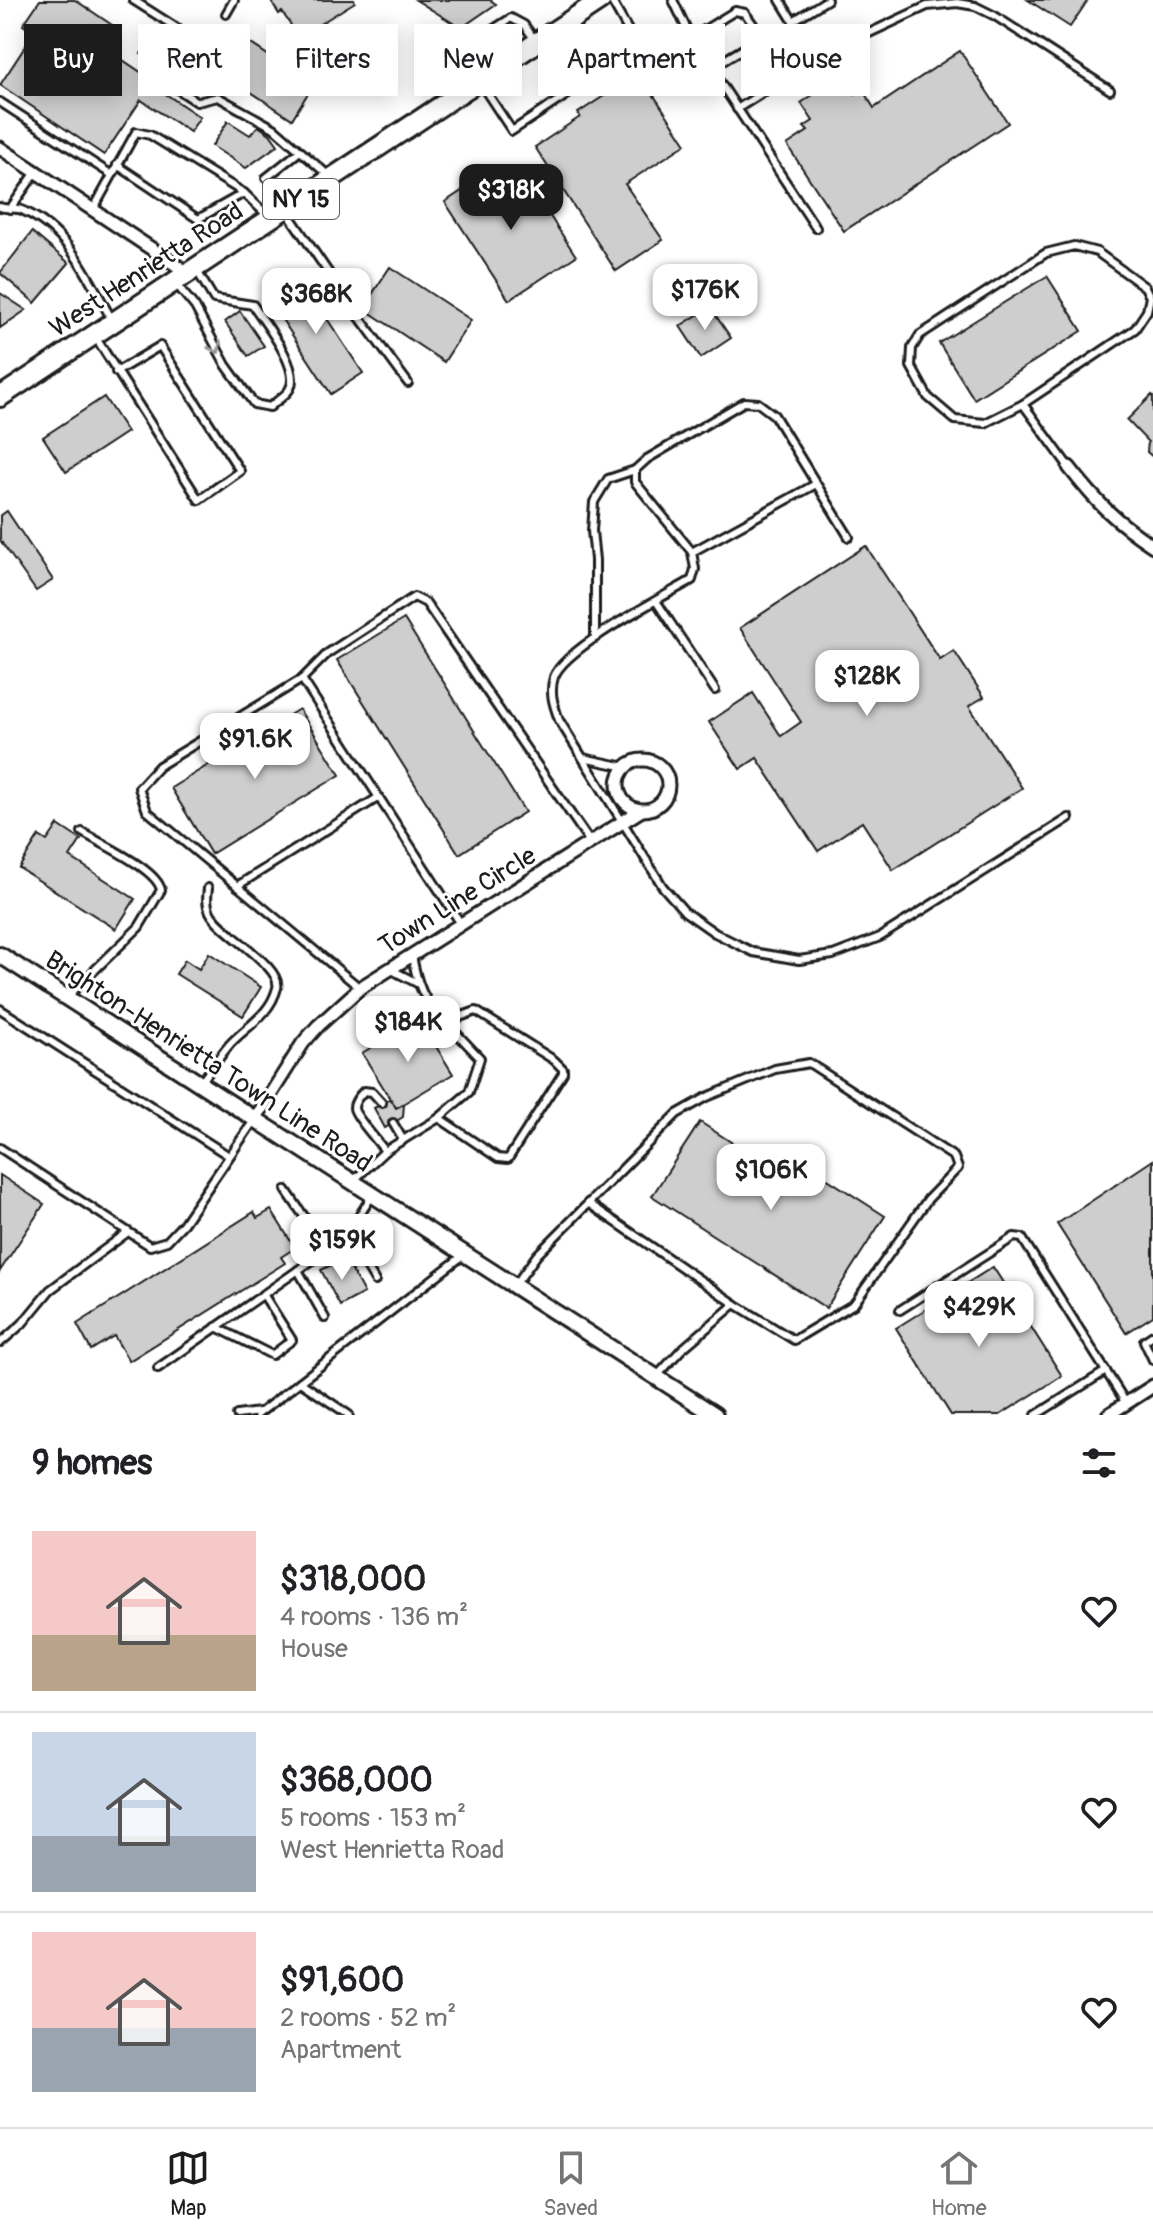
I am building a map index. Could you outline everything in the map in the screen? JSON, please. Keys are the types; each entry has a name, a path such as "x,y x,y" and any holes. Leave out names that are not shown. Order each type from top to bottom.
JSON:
{"main road":[{"name":"West Henrietta Road","path":"522,53 601,0"},
{"name":"West Henrietta Road","path":"0,397 456,96"}],"street":[{"path":"0,148 186,275"},
{"path":"1069,467 1103,510 1121,526 1153,546"},
{"name":"Town Line Circle","path":"255,1119 303,1043 360,988 622,822 663,802 669,786 664,770 649,761 633,762 626,767"},
{"path":"626,767 621,773 618,789 625,803 640,811"},
{"name":"Brighton-Henrietta Town Line Road","path":"0,955 715,1415"},
{"path":"1108,1415 1153,1386"}],"lane":[{"path":"133,0 171,24"},
{"path":"226,14 234,0"},
{"path":"489,96 512,131 638,48 611,0"},
{"path":"673,0 684,24"},
{"path":"780,0 793,21 827,0"},
{"path":"870,33 927,6 957,3 975,6 1110,90"},
{"path":"714,24 740,10 753,24"},
{"path":"502,24 511,18 524,25 537,43"},
{"path":"725,90 816,228"},
{"path":"188,96 197,102 218,97 274,128 331,179"},
{"path":"737,109 757,96"},
{"path":"0,102 112,175"},
{"path":"93,210 136,132 150,135 278,214 408,383"},
{"path":"266,178 300,151"},
{"path":"117,165 198,219 244,193"},
{"path":"10,209 36,172"},
{"path":"0,207 21,209 47,226 75,253 113,323"},
{"path":"1074,246 1097,252 1145,287 1150,297 1147,311 1135,329 1023,404 985,423 955,420 928,397 911,366 912,348 920,335 1046,253 1074,246"},
{"path":"186,275 214,299 253,305 294,374 290,389 270,407 254,404 226,365 195,307 186,275"},
{"path":"95,335 116,372 199,500 240,471 160,346 116,372"},
{"path":"595,638 594,502 608,479 635,470 647,459 744,402 758,403 774,415 849,537"},
{"path":"1023,404 1069,467"},
{"path":"635,470 635,482 692,552 695,569 692,580 595,638 563,662 554,676 551,697 559,720 622,822 663,887 685,912 715,933 753,952 799,960 833,955 880,937 1069,818"},
{"path":"692,552 816,484"},
{"path":"360,988 147,811 139,788 159,766 302,679 328,653 414,597 426,603 590,842"},
{"path":"656,601 715,690"},
{"path":"302,679 461,924"},
{"path":"583,758 626,767"},
{"path":"237,886 379,797"},
{"path":"66,998 139,927 161,890 160,884 145,870 82,832"},
{"path":"200,1084 229,1045 259,1019 278,982 271,970 213,916 207,901 208,888"},
{"path":"352,1182 385,1151 439,1118 469,1092 480,1058 434,1010 417,983 412,955"},
{"path":"390,969 417,983"},
{"path":"0,1009 229,1156"},
{"path":"439,1118 498,1158 508,1159 563,1073 554,1060 476,1011 446,1022"},
{"path":"514,1286 537,1255 588,1203 677,1114 707,1097 775,1069 809,1063 954,1157 958,1168 928,1199 854,1304 794,1340 735,1304 588,1203"},
{"path":"382,1103 372,1092 364,1091 357,1098 354,1108 356,1115 385,1151"},
{"path":"0,1148 150,1246 167,1241 183,1224 255,1119"},
{"path":"393,1123 403,1140"},
{"path":"286,1190 327,1250"},
{"path":"158,1368 327,1250 346,1232 373,1194"},
{"path":"0,1343 22,1324 50,1290 128,1232"},
{"path":"346,1232 375,1281"},
{"path":"900,1310 1014,1237 1022,1238 1126,1403"},
{"path":"237,1415 260,1413 465,1254"},
{"path":"298,1270 325,1318"},
{"path":"216,1327 272,1355 292,1340 263,1294"},
{"path":"656,1377 681,1350 735,1304"},
{"path":"1153,1335 1144,1341 1153,1360"},
{"path":"1036,1415 1106,1371"},
{"path":"300,1382 349,1415"}],"building":[{"path":"40,0 75,0 111,24 24,24"},
{"path":"270,0 355,2 320,24 290,24 282,12 279,14"},
{"path":"416,0 490,0 496,4 467,24 455,24"},
{"path":"1028,0 1088,0 1070,27"},
{"path":"250,43 266,54 266,96 306,96 292,119 250,91"},
{"path":"24,48 24,96 122,96 122,59 138,70 138,96 169,96 200,117 190,132 141,100 104,155 0,85"},
{"path":"960,51 1008,123 844,231 787,145 808,131 804,127 813,121 801,103 811,96 866,96 874,108"},
{"path":"604,96 654,96 686,144 625,184 663,240 616,271 535,147 580,117 578,113"},
{"path":"228,121 250,135 258,126 270,134 278,145 246,168 212,146"},
{"path":"521,172 576,256 509,300 445,202 486,175 495,189"},
{"path":"32,232 69,263 35,303 0,273"},
{"path":"390,267 471,320 444,362 363,308"},
{"path":"1047,276 1082,331 974,399 939,343"},
{"path":"300,278 363,373 331,394 268,298"},
{"path":"0,293 26,310 0,328"},
{"path":"710,307 731,338 701,358 680,326"},
{"path":"240,311 264,346 248,356 225,322"},
{"path":"1152,395 1153,457 1147,452 1148,442 1127,420"},
{"path":"104,397 127,432 66,472 43,437"},
{"path":"7,511 53,580 36,591 0,540 0,516"},
{"path":"866,546 940,660 954,651 984,697 969,706 1022,788 893,870 862,822 818,851 757,758 740,769 709,722 753,693 781,736 801,722 740,628"},
{"path":"404,619 525,812 459,854 337,660"},
{"path":"299,709 340,775 211,854 171,788"},
{"path":"58,825 81,840 70,857 135,899 116,929 19,868 39,836 47,841"},
{"path":"209,953 261,987 243,1016 176,974 185,960 199,969"},
{"path":"419,1019 453,1074 396,1108 362,1053"},
{"path":"391,1099 396,1108 404,1104 403,1117 385,1128 374,1108"},
{"path":"700,1122 773,1169 784,1151 885,1216 826,1308 652,1196"},
{"path":"1153,1160 1153,1316 1126,1333 1057,1224"},
{"path":"0,1175 44,1204 0,1271"},
{"path":"271,1210 295,1248 281,1257 285,1263 129,1361 114,1336 91,1350 77,1324 254,1212 257,1218"},
{"path":"345,1258 364,1293 340,1306 321,1270"},
{"path":"993,1267 1062,1376 1000,1415 951,1415 896,1328"}]}
